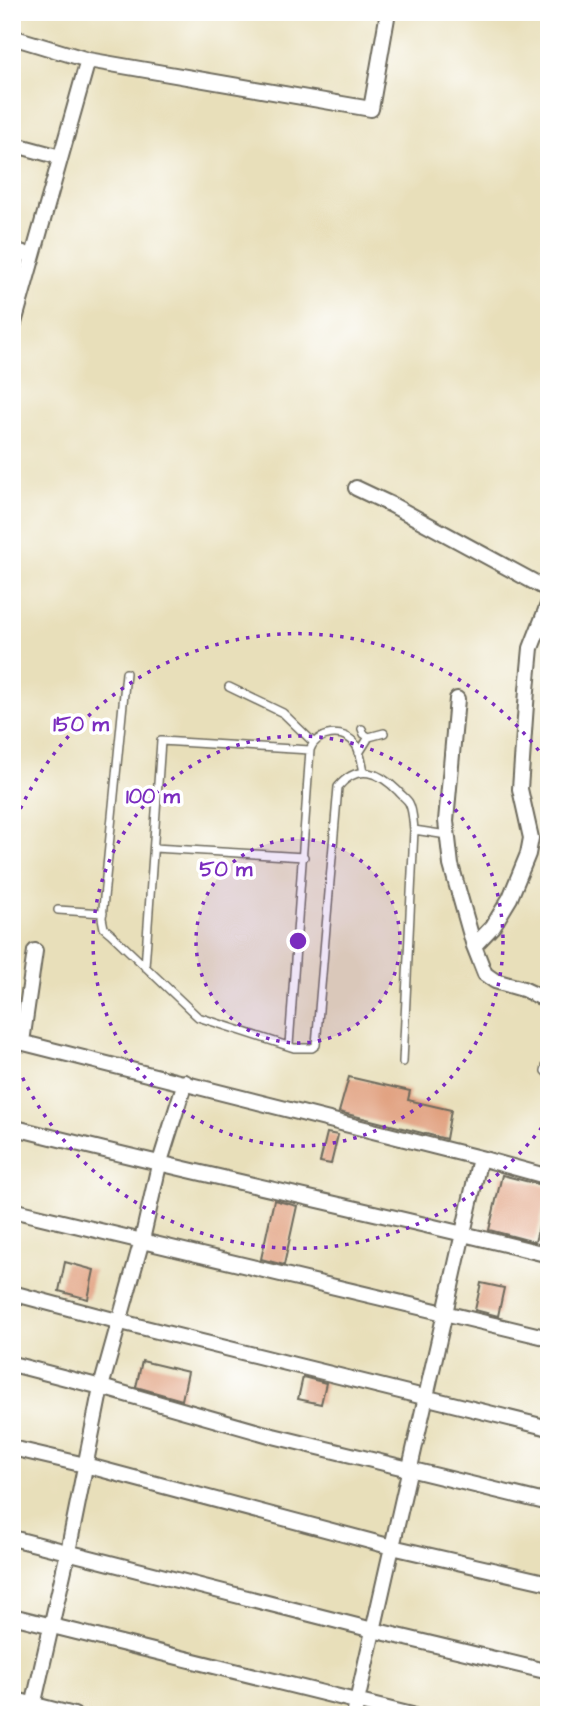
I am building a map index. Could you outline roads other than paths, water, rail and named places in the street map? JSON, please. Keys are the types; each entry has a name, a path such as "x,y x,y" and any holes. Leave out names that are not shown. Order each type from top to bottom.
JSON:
{"street":[{"path":"12,37 88,61 371,109 388,12"},
{"path":"13,323 88,61"},
{"path":"12,144 60,157"},
{"path":"12,249 32,256"},
{"path":"356,488 545,588 549,594"},
{"path":"474,946 493,926 510,898 528,854 531,838 520,789 527,690 531,648 549,602"},
{"path":"457,699 446,821 451,865 474,946 485,974 495,981 523,989 549,1001"},
{"path":"35,951 17,1041 549,1177"},
{"path":"32,1710 102,1387 121,1322 159,1165 184,1082"},
{"path":"12,1127 159,1165 549,1255"},
{"path":"356,1707 480,1158"},
{"path":"12,1210 549,1338"},
{"path":"12,1293 549,1428"},
{"path":"12,1364 273,1436 549,1503"},
{"path":"12,1448 86,1465 392,1547 549,1583"},
{"path":"12,1538 549,1672"},
{"path":"12,1616 356,1707 412,1715"},
{"path":"12,1699 32,1710 74,1715"}],"lane":[{"path":"126,673 103,913 104,928 198,1017 294,1048 307,1049 316,1045 338,787 345,778 364,772 379,775 410,804 414,830 403,1062"},
{"path":"229,687 283,713 311,746"},
{"path":"362,729 369,737"},
{"path":"359,753 369,737 384,733"},
{"path":"289,1045 311,746 321,736 334,734 346,737 357,747 364,772"},
{"path":"145,967 161,741 311,746"},
{"path":"414,830 448,835"},
{"path":"154,848 304,857"},
{"path":"58,909 103,913"},
{"path":"549,1056 545,1066 549,1075"}]}
